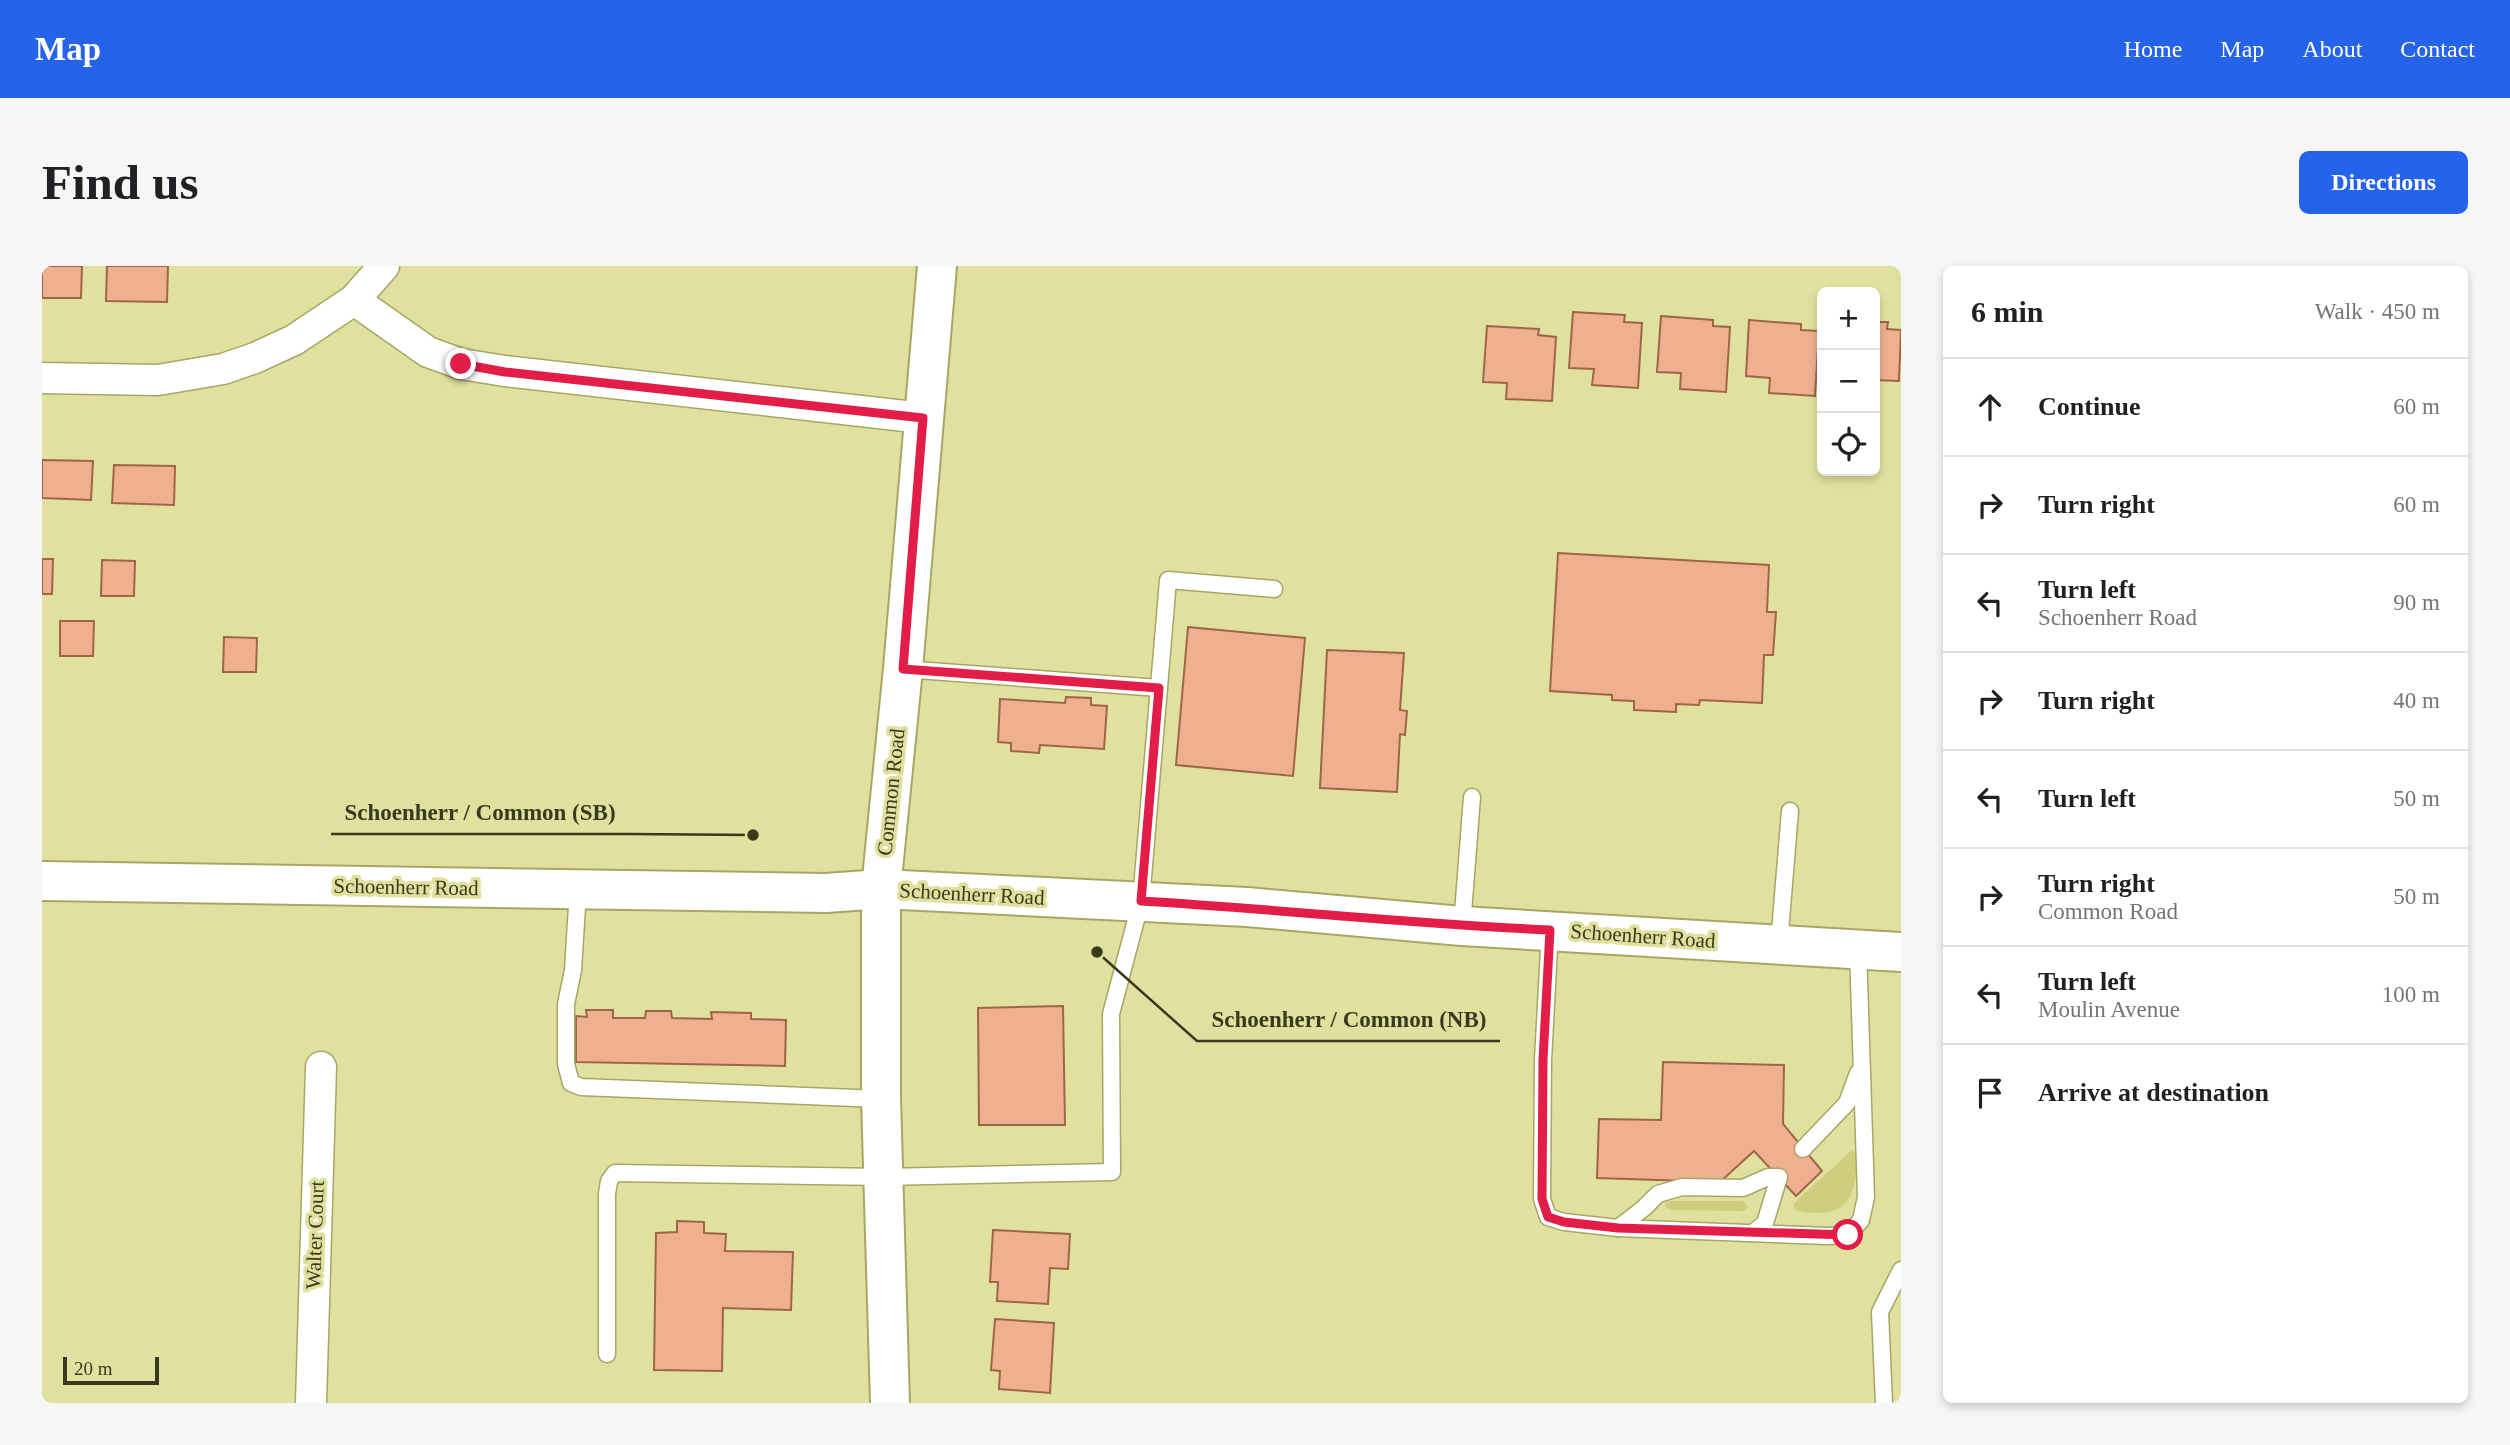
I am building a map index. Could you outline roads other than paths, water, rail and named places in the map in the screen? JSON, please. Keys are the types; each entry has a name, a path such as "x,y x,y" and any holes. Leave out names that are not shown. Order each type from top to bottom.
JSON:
{"main road":[{"name":"Common Road","path":"890,1403 881,1099 881,889 903,669 937,266"},
{"name":"Schoenherr Road","path":"42,881 826,893 881,889 1247,907 1462,926 1901,952"}],"street":[{"path":"42,378 158,380 223,369 256,358 294,340 355,300 384,266"},
{"path":"355,300 428,352 461,364 505,372 923,418"},
{"name":"Walter Court","path":"311,1403 321,1067"}],"lane":[{"path":"607,1354 607,1194 609,1181 615,1173 885,1177 1112,1172 1111,1014 1141,901 1168,580 1274,589"},
{"path":"903,669 1159,688"},
{"path":"1462,926 1472,797"},
{"path":"1779,944 1790,811"},
{"path":"578,890 573,970 566,1004 566,1064 570,1083 581,1087 881,1099"},
{"path":"1550,930 1543,1060 1542,1199 1548,1217 1564,1222 1618,1228 1848,1235 1861,1220 1866,1197 1858,949"},
{"path":"1803,1149 1847,1103 1862,1063"},
{"path":"1618,1228 1658,1194 1682,1187 1743,1188 1768,1177 1779,1177 1766,1223 1753,1233"},
{"path":"1884,1403 1880,1312 1901,1270"}],"place":[{"name":"Schoenherr / Common (SB)","path":"753,835"},
{"name":"Schoenherr / Common (NB)","path":"1097,952"}]}
